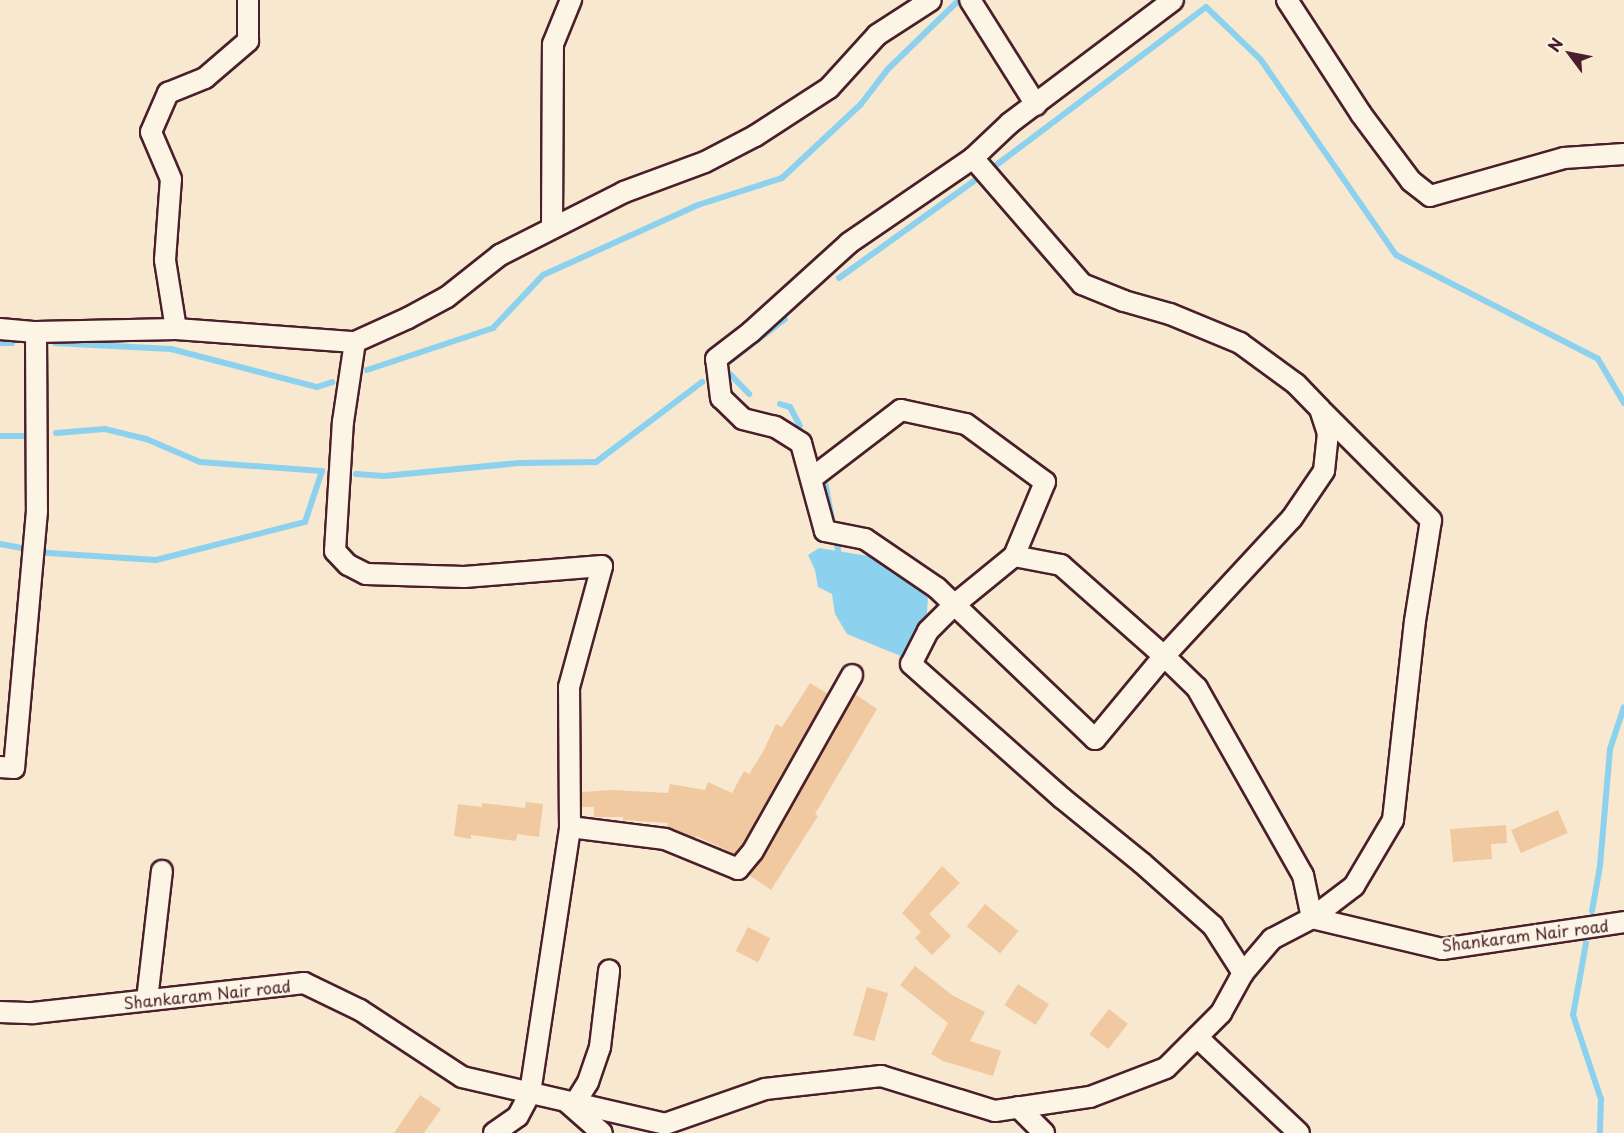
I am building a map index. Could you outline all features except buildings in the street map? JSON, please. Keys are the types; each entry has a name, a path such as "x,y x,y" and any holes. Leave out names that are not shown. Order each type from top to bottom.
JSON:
{"street":[{"path":"176,329 165,260 171,179 151,132 168,93 205,78 248,41 248,0"},
{"path":"552,228 553,44 571,0"},
{"path":"0,329 36,332 176,329 355,342 447,297 500,255 552,228 624,192 705,162 755,136 829,88 877,35 931,0"},
{"path":"1173,0 1010,123 981,168 849,243 750,332 716,359 721,398 743,419 775,427 801,443 825,531 865,539 937,588 1095,739 1164,656 1292,518 1324,471 1328,433 1320,409"},
{"path":"1287,0 1361,114 1411,181 1430,196 1564,158 1624,154"},
{"path":"972,2 1036,105"},
{"path":"981,168 1082,284 1124,301 1170,314 1240,343 1296,384 1431,520 1415,621 1393,819 1354,885 1312,918 1303,875 1197,688 1061,565 1014,556"},
{"path":"0,767 14,768 30,563 37,511 36,332"},
{"path":"355,342 343,422 336,551 348,565 366,574 464,577 603,566 569,687 570,827 530,1093 518,1116 494,1133"},
{"path":"812,478 901,410 966,423 1045,482 1014,556 954,605 928,631 911,664 1062,798 1142,863 1214,926 1243,972"},
{"path":"570,827 665,839 738,869 753,851 852,675"},
{"path":"147,1000 162,871"},
{"name":"Shankaram Nair road","path":"0,1012 33,1013 304,983 360,1010 462,1077 665,1124 765,1089 881,1076 995,1111 1089,1097 1166,1068 1221,1014 1243,972 1272,939 1312,918 1442,949 1624,922"},
{"path":"602,1133 570,1102 588,1082 600,1047 609,971"},
{"path":"1197,1037 1299,1133"},
{"path":"1018,1107 1044,1133"}],"water":[{"path":"819,548 880,558 906,572 928,598 926,624 903,657 847,634 835,614 832,594 818,587 815,570 808,555"}],"waterway":[{"path":"367,370 493,328 543,275 698,205 782,178 861,104 888,69 959,0"},
{"path":"839,278 999,163 1206,7 1261,60 1396,255 1598,359 1624,403"},
{"path":"730,361 785,319"},
{"path":"0,343 12,343"},
{"path":"55,343 171,349 317,387 332,382"},
{"path":"727,371 749,394"},
{"path":"356,474 384,476 520,463 596,462 702,382"},
{"path":"780,404 790,407 800,426"},
{"path":"0,544 48,553 156,560 305,522 322,471 200,462 146,439 105,429 56,433"},
{"path":"0,436 23,436"},
{"path":"823,472 840,560"},
{"path":"1592,911 1600,866 1610,749 1624,707"},
{"path":"1586,943 1573,1015 1601,1099 1600,1133"}]}
